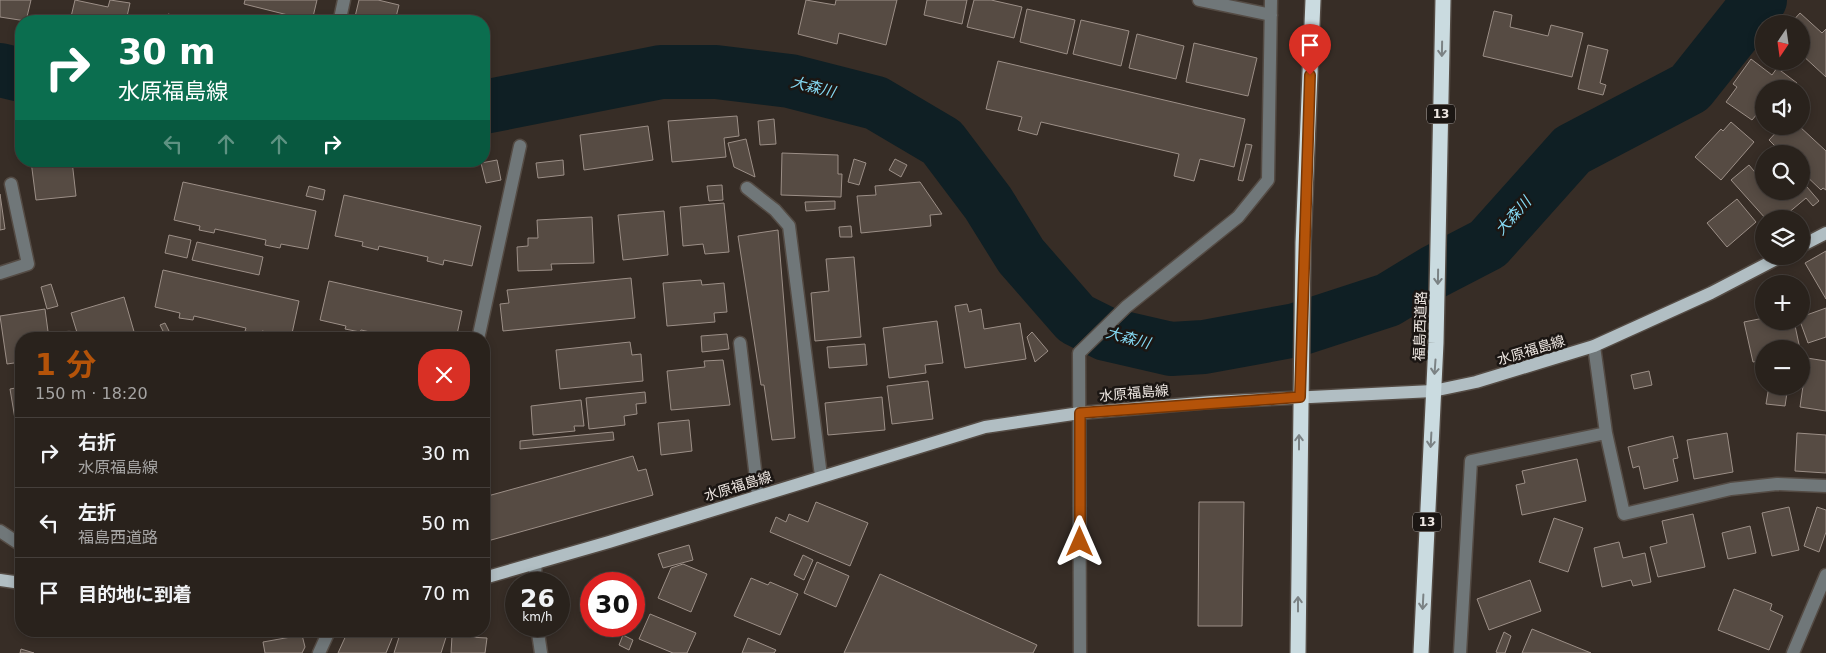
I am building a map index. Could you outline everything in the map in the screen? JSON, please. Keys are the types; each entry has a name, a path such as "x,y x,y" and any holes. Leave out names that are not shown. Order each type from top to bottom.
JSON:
{"highway":[{"path":"1298,653 1303,243 1313,0"},
{"name":"福島西道路","path":"1421,653 1436,343 1445,2"}],"main road":[{"path":"1810,241 1826,233"},
{"name":"水原福島線","path":"490,576 985,427 1080,413 1300,397 1433,391 1501,375 1594,346 1711,293 1765,265"},
{"path":"0,580 15,581"}],"street":[{"path":"341,14 344,0"},
{"path":"1199,0 1271,16"},
{"path":"1080,653 1079,354 1126,307 1238,217 1268,180 1271,0"},
{"path":"480,332 520,146"},
{"path":"0,273 28,264 11,184"},
{"path":"747,188 775,210 789,226 821,476"},
{"path":"740,342 758,495"},
{"path":"1594,346 1606,433 1624,514 1731,489 1777,484 1826,486"},
{"path":"1460,653 1471,461 1606,433"},
{"path":"0,531 15,541"},
{"path":"535,572 536,563"},
{"path":"1793,653 1826,575"},
{"path":"319,653 326,637"},
{"path":"539,637 541,653"}],"building":[{"path":"0,0 31,0 27,15 15,15 15,19 0,17"},
{"path":"75,0 108,7 110,0 130,3 127,15 71,15"},
{"path":"245,0 317,0 313,15 288,15 244,4"},
{"path":"359,0 378,0 399,5 396,15 355,15"},
{"path":"806,0 835,5 836,0 897,0 886,45 839,33 837,44 798,34"},
{"path":"927,0 967,0 962,24 924,15"},
{"path":"974,0 991,0 1022,7 1014,38 967,27"},
{"path":"1027,9 1075,20 1067,54 1020,42"},
{"path":"1494,11 1512,15 1510,27 1548,36 1551,25 1583,33 1572,77 1483,56"},
{"path":"1081,20 1129,31 1121,66 1073,54"},
{"path":"1810,22 1822,33 1826,29 1826,77 1810,62"},
{"path":"1137,34 1184,46 1176,79 1129,68"},
{"path":"1194,43 1257,58 1248,96 1186,82"},
{"path":"1588,45 1608,50 1600,83 1606,85 1603,95 1578,89"},
{"path":"1751,59 1755,62 1755,70 1765,70 1772,75 1776,70 1780,70 1793,80 1755,80 1755,116 1752,120 1726,102 1737,87 1733,84"},
{"path":"998,61 1245,119 1234,167 1200,159 1194,181 1174,176 1179,154 1041,122 1037,135 1018,130 1022,117 986,109"},
{"path":"737,116 739,136 724,138 726,157 672,162 668,121"},
{"path":"774,119 776,144 760,145 758,121"},
{"path":"1731,122 1754,142 1721,180 1695,157 1721,129 1723,131"},
{"path":"648,126 653,160 584,170 580,135"},
{"path":"1774,135 1809,135 1826,151 1826,190 1823,188 1821,190 1810,180 1810,145 1774,145 1769,140"},
{"path":"746,139 755,177 734,167 728,143"},
{"path":"1246,144 1252,145 1243,181 1238,180"},
{"path":"782,153 838,155 838,174 842,174 841,197 781,195"},
{"path":"854,159 866,163 859,185 848,182"},
{"path":"895,159 907,165 901,177 889,170"},
{"path":"497,160 501,180 486,183 482,167 490,167 490,161"},
{"path":"563,160 564,175 538,178 536,163"},
{"path":"1749,165 1755,172 1755,200 1804,200 1792,210 1758,210 1731,180"},
{"path":"32,167 73,167 76,196 36,200"},
{"path":"183,182 316,211 308,249 281,244 280,248 265,245 266,240 215,229 214,233 199,230 200,226 174,220"},
{"path":"920,182 942,214 930,215 931,226 861,233 857,196 876,195 875,186"},
{"path":"722,185 723,200 709,201 707,186"},
{"path":"309,186 325,190 323,200 306,196"},
{"path":"1810,190 1819,201 1813,206 1808,200 1810,200"},
{"path":"0,194 5,229 0,230"},
{"path":"344,195 481,226 472,266 444,260 443,265 427,261 428,257 379,246 378,250 362,246 363,242 335,236"},
{"path":"1737,199 1755,221 1755,223 1727,247 1707,223"},
{"path":"835,201 835,209 806,211 805,202"},
{"path":"724,203 729,252 705,254 703,244 683,246 680,207"},
{"path":"664,211 668,255 623,260 618,215"},
{"path":"592,217 594,263 551,264 552,270 518,271 517,247 528,246 528,238 538,238 537,220"},
{"path":"851,226 852,237 840,237 839,227"},
{"path":"778,230 795,438 772,440 764,385 761,385 738,236"},
{"path":"169,235 191,240 187,258 165,253"},
{"path":"197,242 263,257 259,275 192,260"},
{"path":"1826,251 1826,299 1806,265 1810,265 1810,260"},
{"path":"854,257 861,337 815,341 811,293 829,291 826,259"},
{"path":"163,270 299,301 292,332 249,332 245,331 246,328 194,316 193,320 179,318 180,313 155,307"},
{"path":"631,278 635,318 503,331 500,304 509,303 507,290"},
{"path":"701,280 702,285 724,283 727,312 714,313 715,322 667,326 663,283"},
{"path":"329,281 462,311 458,332 370,332 361,330 360,332 345,329 346,326 320,320"},
{"path":"51,284 58,306 47,309 41,287"},
{"path":"124,297 134,332 77,332 71,313"},
{"path":"967,304 969,312 981,309 984,329 1020,323 1026,359 965,368 955,306"},
{"path":"1826,308 1826,337 1810,342 1810,340 1807,340 1803,330 1810,330 1810,314"},
{"path":"45,309 48,332 15,332 15,363 7,364 0,316"},
{"path":"1755,320 1755,330 1796,330 1798,340 1755,340 1755,362 1753,362 1744,322"},
{"path":"937,321 943,363 925,365 926,373 889,378 883,328"},
{"path":"165,323 170,332 164,332 160,325"},
{"path":"1032,332 1048,351 1035,362 1027,337"},
{"path":"727,334 729,349 702,352 701,336"},
{"path":"630,342 632,355 641,354 643,381 560,389 556,350"},
{"path":"865,344 867,365 829,368 827,347"},
{"path":"1810,358 1826,361 1826,411 1800,407 1802,395 1810,395"},
{"path":"723,360 730,405 671,410 667,371 705,367 704,361"},
{"path":"1649,371 1652,385 1634,389 1631,375"},
{"path":"928,381 933,419 892,424 887,386"},
{"path":"15,388 15,419 10,389"},
{"path":"645,392 646,403 636,404 637,414 624,416 625,425 589,429 586,398"},
{"path":"1768,395 1787,395 1785,406 1766,404"},
{"path":"882,397 885,430 828,435 825,403"},
{"path":"581,400 584,426 574,426 575,431 533,435 531,406"},
{"path":"689,420 692,451 661,455 658,423"},
{"path":"613,432 614,440 520,449 520,441"},
{"path":"1727,433 1733,472 1694,479 1687,440"},
{"path":"1797,433 1826,435 1826,473 1795,471"},
{"path":"1673,436 1678,458 1673,459 1678,481 1644,489 1639,466 1633,468 1628,447"},
{"path":"633,456 638,471 646,469 653,495 490,540 490,495"},
{"path":"1577,459 1586,501 1522,515 1516,485 1525,483 1522,471"},
{"path":"816,502 868,523 850,566 770,532 776,517 786,522 789,514 808,522"},
{"path":"1199,502 1244,502 1242,626 1198,626"},
{"path":"1789,507 1799,550 1772,556 1762,513"},
{"path":"1817,507 1826,510 1826,532 1819,552 1804,546"},
{"path":"1693,514 1705,567 1658,577 1650,547 1667,543 1662,521"},
{"path":"1554,518 1583,528 1568,572 1539,562"},
{"path":"1750,526 1756,553 1728,559 1722,533"},
{"path":"1619,542 1623,558 1645,553 1651,582 1633,586 1631,580 1602,587 1594,548"},
{"path":"689,545 693,560 663,568 658,554"},
{"path":"803,555 813,560 804,580 794,575"},
{"path":"817,562 849,576 836,607 804,593"},
{"path":"683,564 707,574 691,612 658,598 671,568"},
{"path":"880,574 1037,645 1033,653 844,653"},
{"path":"751,578 768,585 770,582 798,594 780,635 734,616"},
{"path":"1530,580 1541,611 1489,630 1477,599"},
{"path":"1734,589 1772,604 1770,610 1783,616 1769,650 1718,630"},
{"path":"650,614 696,633 687,653 673,653 639,639 640,637 645,637 645,625"},
{"path":"1532,629 1591,653 1522,653"},
{"path":"1504,632 1511,636 1505,653 1498,653 1496,652"},
{"path":"302,637 305,647 302,653 265,653 263,642"},
{"path":"345,637 393,637 386,653 338,653"},
{"path":"399,637 446,637 441,653 394,653"},
{"path":"452,637 487,638 485,653 451,653"},
{"path":"622,637 633,640 629,650 619,645"},
{"path":"748,638 776,650 774,653 742,653"},
{"path":"21,649 34,653 20,653"}],"waterway":[{"name":"大森川","path":"490,106 661,72 716,72 790,81 876,103 942,142 988,203 1021,256 1076,319 1106,334 1171,349 1204,347 1296,330 1388,300 1434,272 1488,244 1572,150 1690,88 1760,0"},
{"name":"大森川","path":"0,70 15,74"}],"route":[{"path":"1080,542 1080,413 1300,397 1303,243 1310,75"}]}
